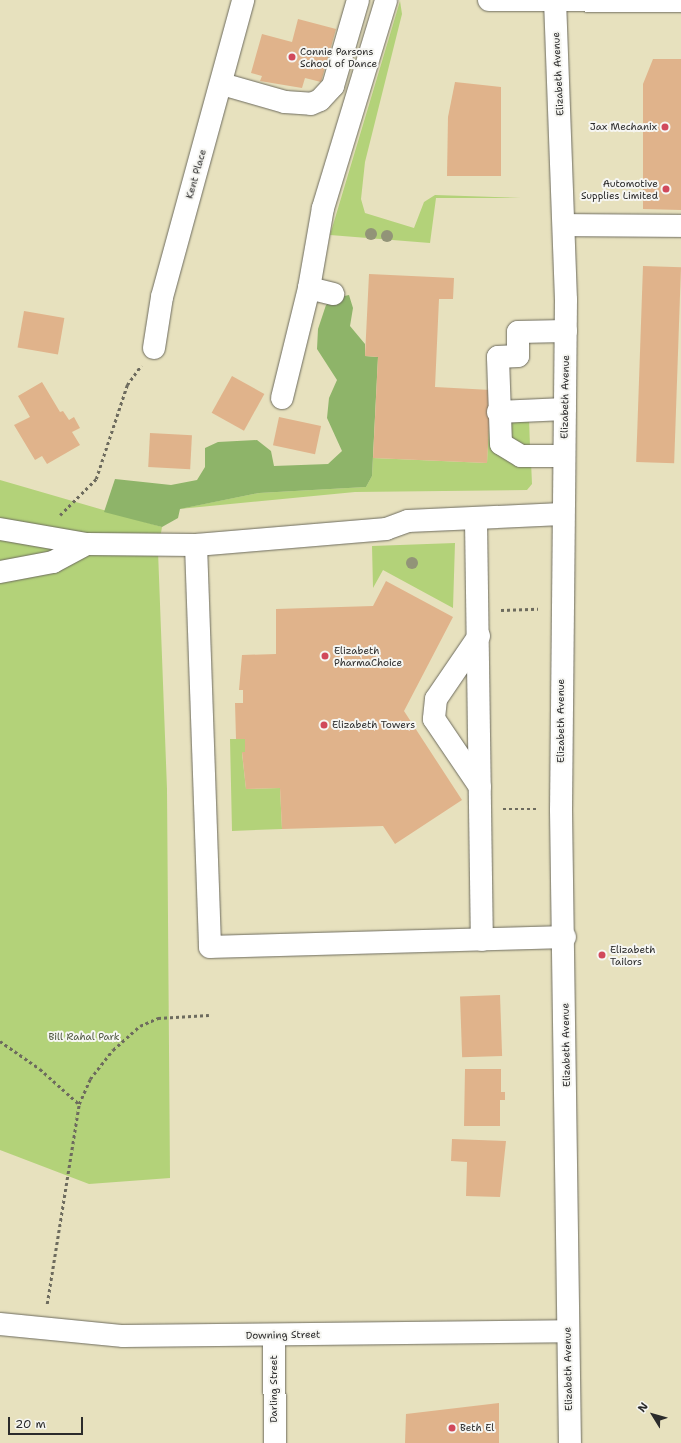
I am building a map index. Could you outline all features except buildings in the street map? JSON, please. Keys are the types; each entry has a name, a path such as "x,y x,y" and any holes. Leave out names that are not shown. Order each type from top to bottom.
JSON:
{"main road":[{"name":"Kent Place","path":"154,348 162,297 222,84 243,0"},
{"path":"222,84 298,104 320,100 333,86 358,0"},
{"path":"282,398 309,288 312,258 337,158 386,0"},
{"path":"489,0 681,1"},
{"name":"Elizabeth Avenue","path":"555,1 565,225 566,331 562,514 561,802 565,937 567,1330 570,1443"},
{"path":"565,225 681,226"},
{"path":"309,288 333,294"},
{"path":"564,456 521,456 508,451 498,435 498,357 518,356 518,332 566,331"},
{"path":"498,412 565,410"},
{"path":"0,529 45,535 88,544 196,545 386,529 408,522 476,520 562,514"},
{"path":"476,520 479,636 482,940"},
{"path":"0,572 53,562 88,544"},
{"path":"196,545 210,947 565,937"},
{"path":"479,636 436,699 434,719 480,786"},
{"name":"Downing Street","path":"0,1324 123,1336 567,1330"},
{"name":"Darling Street","path":"274,1335 275,1443"}],"path":[{"path":"45,535 93,484 127,385 154,348"},
{"path":"498,610 538,609"},
{"path":"496,810 529,809"},
{"path":"46,1311 79,1104 94,1073 113,1050 140,1026 158,1018 209,1015"},
{"path":"0,1041 40,1069 79,1104"}],"green space":[{"path":"400,1 402,14 365,162 361,199 365,213 414,228 424,202 435,195 521,198 436,198 430,243 330,235"},
{"path":"349,295 353,308 350,326 365,344 365,356 378,357 372,476 366,487 259,493 180,509 178,518 162,527 104,512 115,479 171,485 197,480 205,467 205,448 218,442 257,440 271,451 274,466 328,464 342,451 327,418 329,398 337,380 317,349 318,329 326,305 335,298"},
{"path":"489,417 531,461 532,484 527,490 355,492 179,509 259,493 366,487 372,476 373,458 487,463"},
{"path":"529,418 530,447 512,446 507,426 512,419"},
{"name":"Bill Rahal Park","path":"0,480 162,527 158,551 167,789 170,1178 89,1184 0,1150"},
{"path":"455,543 453,608 383,570 373,588 372,546"},
{"path":"230,739 245,739 245,752 242,753 246,789 280,788 282,829 232,831"}],"place":[{"name":"Connie Parsons School of Dance","path":"292,57"},
{"name":"Jax Mechanix","path":"665,127"},
{"name":"Automotive Supplies Limited","path":"666,189"},
{"name":"Elizabeth PharmaChoice","path":"325,656"},
{"name":"Elizabeth Towers","path":"324,725"},
{"name":"Elizabeth Tailors","path":"602,955"},
{"name":"Beth El","path":"452,1428"}]}
